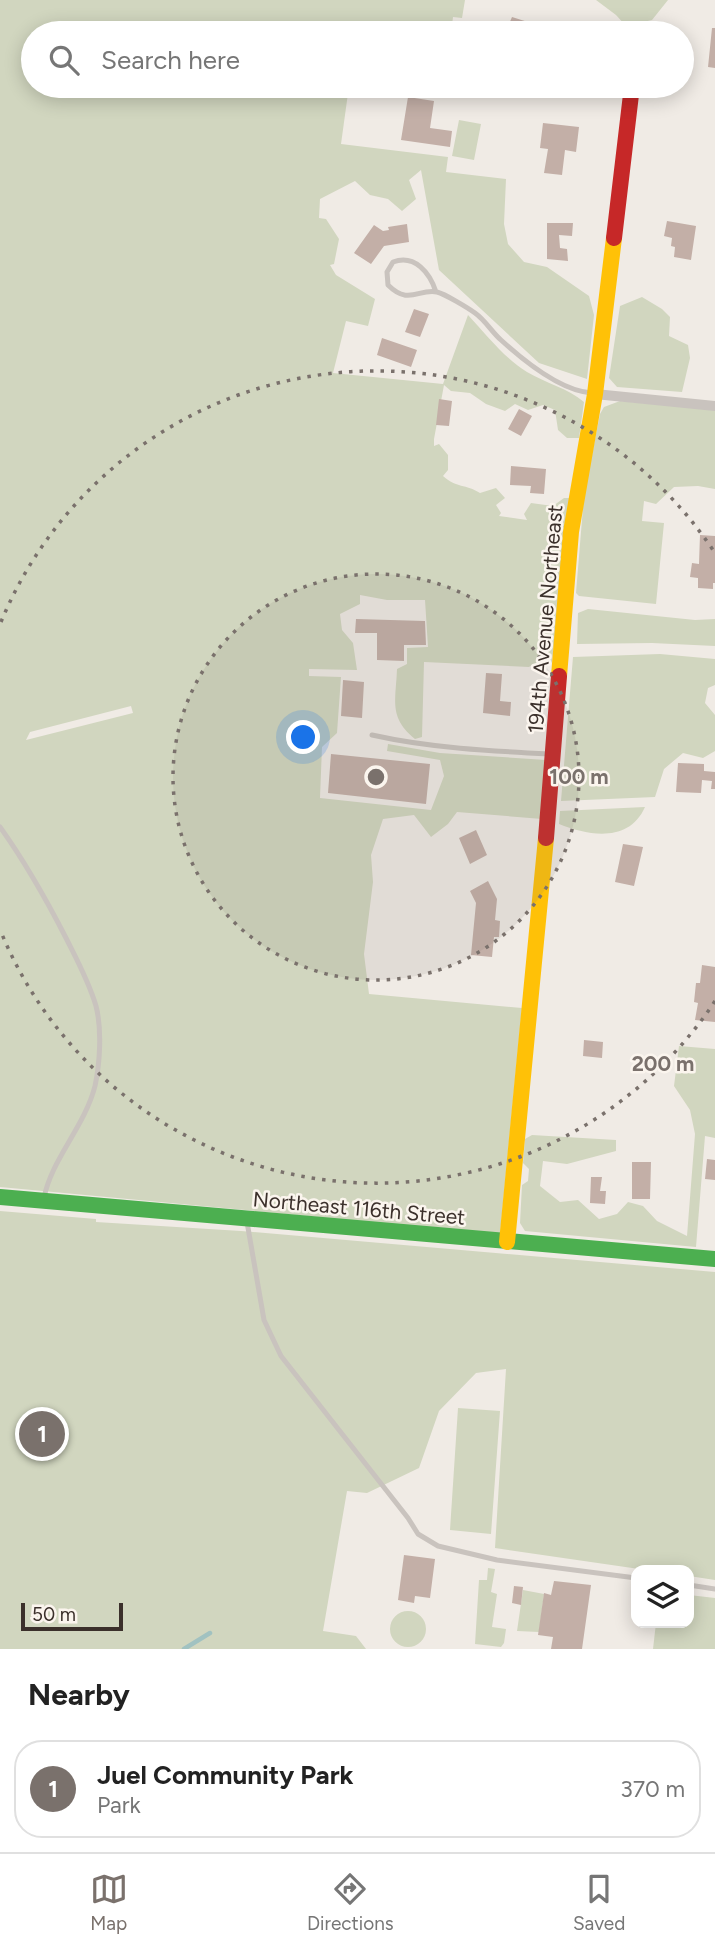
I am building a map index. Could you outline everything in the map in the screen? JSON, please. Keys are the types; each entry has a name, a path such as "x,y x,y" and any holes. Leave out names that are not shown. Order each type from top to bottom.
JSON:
{"street":[{"name":"194th Avenue Northeast","path":"507,1242 538,941 571,532 595,394 631,98"},
{"path":"595,394 715,405"},
{"name":"Northeast 116th Street","path":"0,1197 715,1259"}],"lane":[{"path":"436,292 431,278 415,262 402,259 393,262 387,272 388,285 397,294 417,296 436,292 475,313 533,367 578,392 595,394"},
{"path":"372,735 399,741 493,751 553,754"},
{"path":"0,827 3,836 37,882 87,980 97,1009 99,1040 95,1086 77,1130 46,1185 43,1201"},
{"path":"246,1219 264,1320 281,1356 418,1534 438,1546 497,1560 631,1577"},
{"path":"694,1586 715,1589"}],"green space":[{"path":"0,0 465,0 462,18 453,17 452,21 21,21 21,98 347,98 341,144 448,157 446,172 506,179 504,224 508,244 524,262 547,267 589,296 594,315 587,379 539,363 439,270 421,170 409,180 416,199 402,211 388,199 370,195 355,181 320,199 319,218 326,219 339,239 334,264 330,265 336,275 375,299 368,326 346,321 333,373 443,384 468,315 519,366 584,402 579,438 567,438 558,430 555,410 543,405 528,410 515,404 505,411 486,404 470,393 451,391 444,385 434,439 434,446 439,444 448,455 448,470 443,476 480,493 496,488 505,498 496,505 501,513 499,516 527,520 524,514 531,503 553,506 564,498 571,498 552,662 529,667 424,662 422,737 415,739 406,731 397,715 397,669 407,664 407,648 428,647 425,600 387,600 360,595 360,604 340,614 342,630 353,643 357,670 309,669 309,676 341,677 337,733 322,747 320,798 431,810 444,776 440,760 387,751 388,744 440,753 546,760 542,819 457,812 448,824 431,837 414,815 383,819 371,855 373,882 364,954 369,994 522,1008 500,1234 0,1187","holes":["131,706 133,713 26,740 30,732"]},
{"path":"596,0 668,0 652,20 621,21"},
{"path":"459,120 481,124 474,160 452,156"},
{"path":"642,297 670,317 669,336 688,345 690,358 682,392 617,387 609,378 620,306"},
{"path":"620,401 715,410 715,489 698,486 674,487 656,504 644,501 642,521 664,523 656,604 579,596 576,593 584,495 600,414 604,407"},
{"path":"588,609 695,620 715,619 715,646 577,644 578,613"},
{"path":"660,654 715,659 715,685 708,688 705,703 715,715 715,751 703,758 683,753 664,769 655,797 561,801 573,657"},
{"path":"645,807 629,827 607,834 559,824 560,811"},
{"path":"679,1046 715,1049 715,1138 705,1136 696,1247 525,1231 520,1223 522,1185 528,1181 529,1169 523,1163 525,1139 532,1135 616,1140 616,1151 567,1164 543,1161 540,1186 560,1202 578,1200 599,1219 617,1214 628,1202 643,1206 657,1221 687,1236 695,1134 690,1110 674,1086"},
{"path":"0,1211 96,1219 96,1222 241,1231 715,1272 715,1580 694,1577 694,1565 631,1565 631,1568 495,1548 506,1369 476,1373 439,1411 419,1468 367,1493 347,1491 323,1631 356,1636 366,1649 0,1649"},
{"path":"458,1408 500,1411 491,1534 450,1530"},
{"path":"488,1568 495,1569 491,1592 497,1594 492,1627 506,1629 501,1647 475,1644 479,1580 487,1580"},
{"path":"523,1590 544,1594 539,1632 517,1631"},
{"path":"694,1596 715,1598 715,1649 653,1649 655,1628 694,1628"},
{"path":"408,1611 421,1616 426,1629 421,1642 408,1647 395,1642 390,1629 395,1616"}],"building":[{"path":"712,28 715,28 715,68 708,67"},
{"path":"408,98 434,101 430,128 452,131 450,147 401,140"},
{"path":"543,123 579,127 576,152 565,150 562,175 544,173 548,149 540,148"},
{"path":"667,221 696,226 691,260 674,257 672,238 664,236"},
{"path":"547,223 573,223 572,236 559,235 560,248 567,249 568,261 547,259"},
{"path":"407,224 409,242 384,246 371,264 354,253 374,225 383,231 389,230 388,227"},
{"path":"414,309 429,314 420,337 405,332"},
{"path":"382,338 417,350 411,367 377,355"},
{"path":"439,399 452,401 449,426 436,425"},
{"path":"519,409 532,416 521,436 508,429"},
{"path":"511,466 546,469 544,494 530,493 531,486 510,485"},
{"path":"700,535 715,536 713,589 698,588 698,578 690,577 692,563 699,564"},
{"path":"356,619 425,621 426,645 404,645 404,661 377,660 377,633 355,633"},
{"path":"486,673 502,674 500,701 511,702 510,716 483,713"},
{"path":"343,680 364,682 362,718 341,716"},
{"path":"331,754 430,764 426,804 328,793"},
{"path":"678,763 704,764 704,771 715,772 715,789 711,789 712,781 702,780 701,793 676,792"},
{"path":"476,830 487,855 470,864 459,838"},
{"path":"623,844 643,847 634,886 615,882"},
{"path":"488,881 497,899 495,920 500,921 499,937 494,937 492,957 471,955 476,903 470,891"},
{"path":"702,965 715,967 715,1022 695,1020 698,1003 694,1002 696,983 700,983"},
{"path":"584,1040 603,1042 602,1058 583,1056"},
{"path":"707,1159 715,1160 715,1180 705,1179"},
{"path":"632,1162 651,1162 650,1199 632,1199"},
{"path":"591,1177 602,1177 600,1191 606,1191 605,1204 590,1203"},
{"path":"404,1555 435,1559 430,1598 415,1596 414,1603 398,1600"},
{"path":"554,1581 591,1585 582,1649 551,1649 553,1637 538,1635 544,1593 551,1595"},
{"path":"514,1586 523,1587 521,1605 512,1603"}],"waterway":[{"path":"184,1649 210,1633"}],"traffic: fast":[{"path":"0,1197 715,1259"}],"traffic: slow":[{"path":"559,676 571,532 595,394 614,238"},
{"path":"507,1242 546,838"}],"traffic: jam":[{"path":"614,238 631,98"},
{"path":"546,838 559,676"}],"place":[{"name":"Juel Community Park","path":"42,1434"}]}
